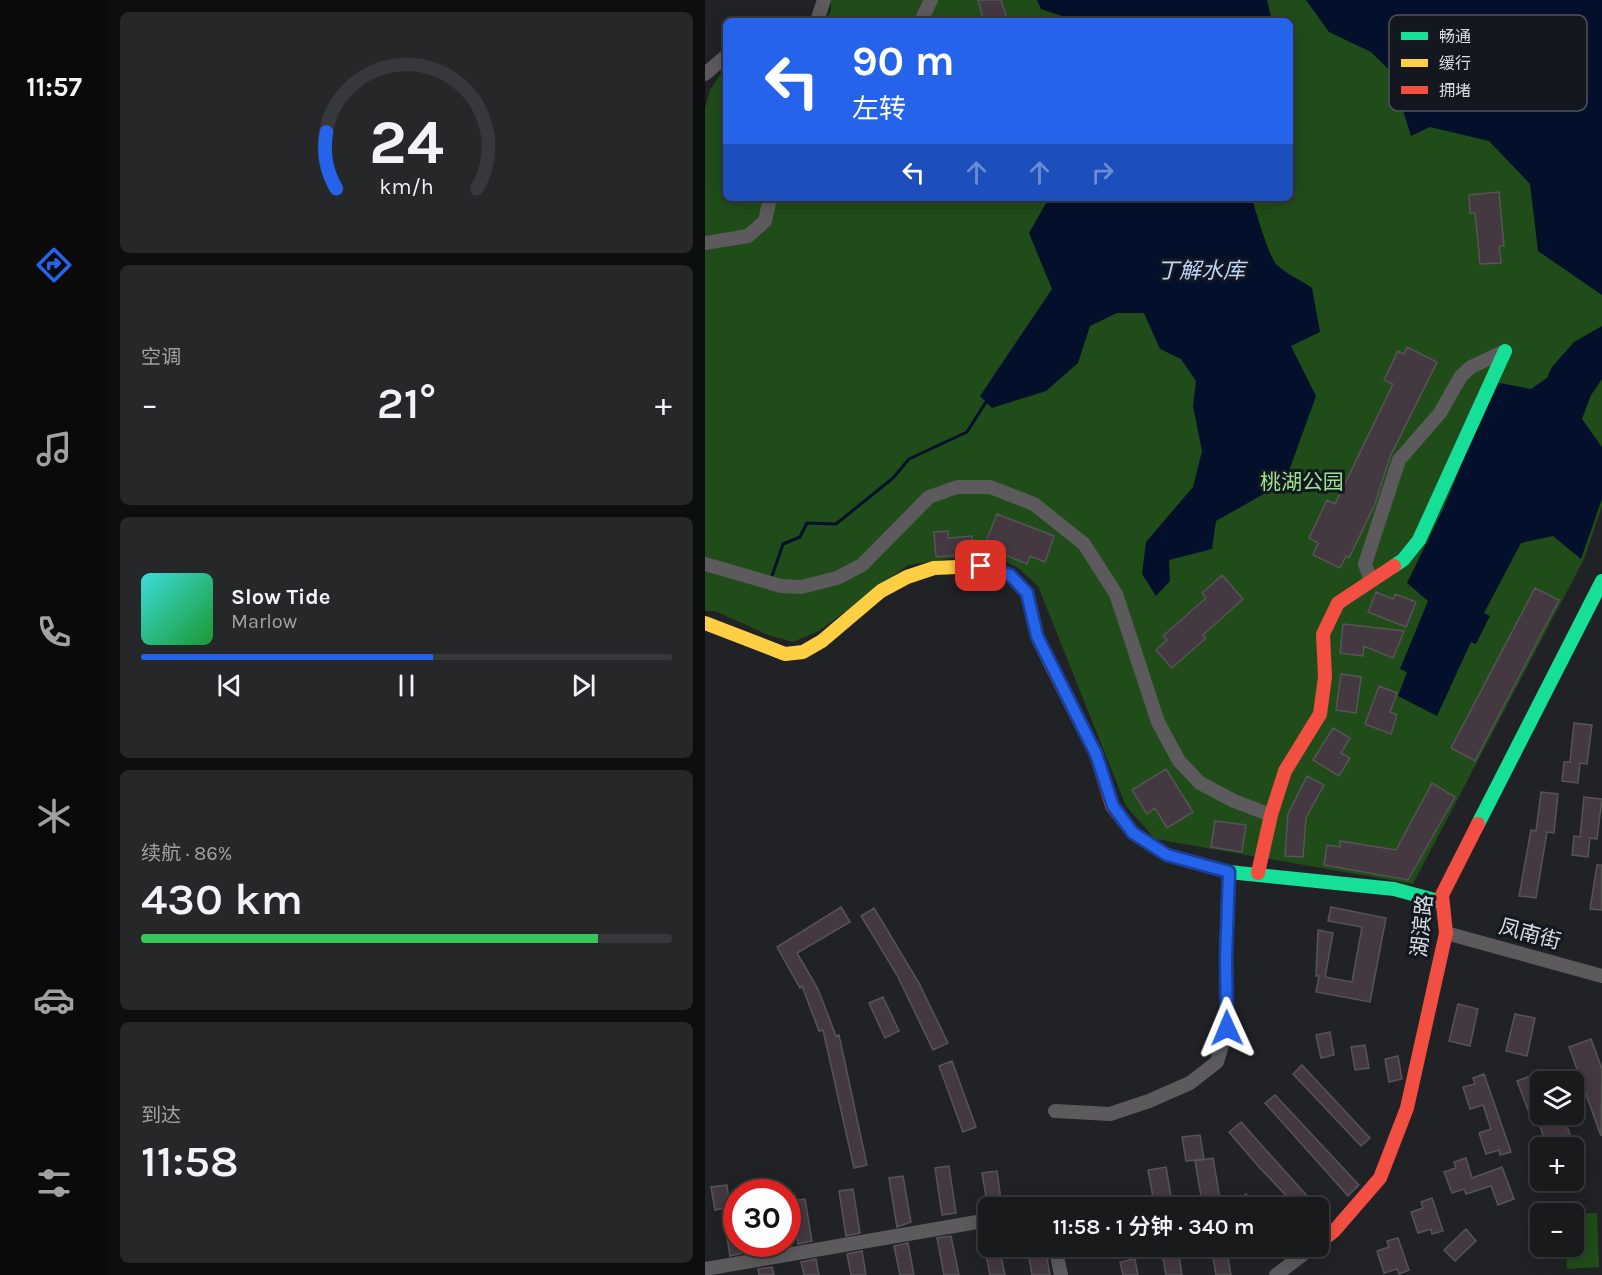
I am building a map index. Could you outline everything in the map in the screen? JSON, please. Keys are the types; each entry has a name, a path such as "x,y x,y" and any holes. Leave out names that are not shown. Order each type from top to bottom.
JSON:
{"street":[{"path":"818,18 824,0"},
{"path":"922,18 931,0"},
{"path":"705,74 723,59"},
{"path":"705,243 749,236 765,221 769,201"},
{"path":"1258,873 1271,815 1285,771 1320,714 1325,677 1323,634 1338,603 1403,560 1419,540 1505,351 1471,367 1461,376 1440,413 1399,460 1365,564 1371,580"},
{"path":"705,564 781,586 801,588 837,578 862,565 929,497 957,487 990,487 1034,504 1084,544 1116,594 1158,722 1179,761 1200,783 1234,801 1271,815"},
{"path":"705,623 785,654 803,652 822,641 881,591 907,577 935,568 981,566 1010,575 1027,593 1037,636 1096,754 1113,806 1133,833 1167,855 1229,872 1258,873 1394,889 1441,902"},
{"name":"湖滨路","path":"1329,1235 1380,1178 1407,1108 1446,933 1442,895 1602,581"},
{"path":"1055,1111 1110,1114 1149,1101 1190,1083 1217,1062 1227,1028 1226,958 1229,872"},
{"name":"凤南街","path":"1446,933 1602,976"},
{"path":"705,1269 978,1222"},
{"path":"1057,1257 1061,1275"},
{"path":"1276,1275 1300,1257"}],"green space":[{"name":"桃湖公园","path":"831,0 1602,0 1602,506 1584,559 1413,884 1155,839 1126,806 1038,586 1018,568 988,553 908,565 819,631 793,642 771,636 715,611 705,611 705,108 710,90 723,70 723,201 1293,201 1293,18 827,18 831,10"},
{"path":"1597,1213 1599,1267 1567,1269 1566,1257 1584,1257 1584,1214"}],"water":[{"path":"1037,0 1267,0 1271,18 1065,17 1041,9"},
{"path":"1306,0 1602,0 1602,295 1538,251 1530,184 1489,141 1430,127 1411,136 1403,111 1587,111 1587,15 1389,15 1389,70 1371,52 1329,32"},
{"name":"丁解水库","path":"1047,201 1253,201 1273,260 1284,271 1312,288 1320,332 1291,346 1316,396 1285,482 1216,521 1212,549 1169,560 1170,581 1156,596 1142,574 1146,542 1193,487 1202,451 1193,406 1196,381 1181,359 1160,349 1144,313 1117,313 1090,326 1078,363 1046,391 992,408 980,396 1052,289 1029,233"},
{"path":"1602,326 1602,379 1591,395 1582,419 1602,447 1602,499 1581,559 1553,536 1521,543 1484,613 1490,616 1476,644 1471,642 1437,716 1398,696 1407,672 1400,669 1428,601 1407,583 1444,507 1495,382 1531,389 1547,378 1552,367 1574,342"}],"building":[{"path":"978,0 1001,0 1007,18 983,18"},
{"path":"1499,192 1504,246 1499,246 1501,263 1480,264 1475,213 1470,213 1469,195"},
{"path":"1407,347 1437,362 1390,457 1375,504 1349,558 1346,556 1340,568 1313,555 1318,543 1309,538 1327,500 1335,504 1393,384 1384,380 1398,351 1404,354"},
{"path":"997,514 1054,536 1045,562 1030,556 1027,564 984,546"},
{"path":"948,531 948,538 972,536 973,554 936,557 934,532"},
{"path":"1222,575 1243,599 1203,635 1206,638 1172,668 1156,650 1167,640 1163,636 1206,598 1202,593"},
{"path":"1535,588 1559,600 1475,761 1451,748"},
{"path":"1376,592 1393,599 1395,594 1416,602 1406,627 1368,612"},
{"path":"1343,624 1404,631 1393,658 1364,646 1363,656 1340,653"},
{"path":"1341,674 1361,677 1356,713 1336,710"},
{"path":"1379,686 1397,693 1390,712 1397,715 1391,734 1365,724"},
{"path":"1574,723 1592,725 1587,764 1580,763 1578,783 1562,781 1564,762 1570,762"},
{"path":"1333,728 1350,738 1341,753 1350,758 1339,776 1313,760"},
{"path":"1166,769 1193,812 1167,828 1155,808 1147,814 1132,790"},
{"path":"1307,776 1324,785 1306,818 1303,857 1285,856 1288,814"},
{"path":"1432,783 1455,797 1408,880 1324,865 1327,845 1340,847 1340,841 1396,850"},
{"path":"1541,792 1558,794 1554,833 1547,832 1536,898 1519,896 1531,830 1536,831"},
{"path":"1584,797 1602,799 1597,839 1590,838 1588,857 1572,855 1574,836 1580,837"},
{"path":"1215,821 1246,825 1242,852 1211,847"},
{"path":"1597,865 1602,865 1602,910 1590,909"},
{"path":"841,907 850,922 797,953 818,989 836,1036 839,1035 867,1165 854,1168 823,1030 819,1031 802,986 800,988 777,947"},
{"path":"1331,907 1386,918 1370,1002 1316,992 1319,976 1316,976 1318,930 1333,933 1325,977 1352,982 1362,927 1328,921"},
{"path":"874,908 919,983 948,1043 933,1050 897,975 861,916"},
{"path":"883,997 899,1031 885,1038 869,1003"},
{"path":"1458,1004 1478,1009 1470,1046 1449,1041"},
{"path":"1515,1014 1535,1018 1527,1056 1506,1051"},
{"path":"1330,1032 1334,1055 1321,1058 1316,1035"},
{"path":"1591,1039 1602,1069 1601,1136 1584,1089 1584,1071 1578,1071 1569,1047"},
{"path":"1365,1045 1369,1068 1355,1070 1351,1047"},
{"path":"1398,1056 1402,1079 1389,1082 1385,1059"},
{"path":"952,1061 976,1127 963,1132 939,1066"},
{"path":"1302,1065 1370,1138 1361,1146 1293,1074"},
{"path":"1484,1074 1511,1152 1500,1155 1499,1150 1486,1154 1479,1133 1491,1129 1483,1105 1470,1109 1463,1087 1475,1084 1473,1078"},
{"path":"1530,1076 1530,1115 1517,1081"},
{"path":"1275,1095 1359,1185 1348,1196 1265,1103"},
{"path":"1241,1122 1308,1197 1288,1197 1229,1132"},
{"path":"1539,1125 1567,1125 1571,1137 1544,1137"},
{"path":"1200,1135 1204,1159 1186,1161 1182,1137"},
{"path":"1213,1158 1220,1197 1201,1197 1195,1161"},
{"path":"1466,1158 1472,1178 1502,1167 1514,1199 1498,1205 1491,1186 1466,1194 1464,1189 1452,1193 1444,1172 1456,1168 1454,1162"},
{"path":"949,1166 956,1213 942,1215 935,1168"},
{"path":"1166,1167 1171,1197 1153,1197 1148,1170"},
{"path":"997,1171 1001,1197 986,1197 982,1173"},
{"path":"903,1176 911,1222 897,1227 889,1178"},
{"path":"723,1186 723,1208 715,1210 711,1187"},
{"path":"853,1189 860,1233 846,1236 839,1191"},
{"path":"1432,1198 1443,1231 1432,1234 1431,1229 1418,1233 1411,1212 1423,1208 1421,1202"},
{"path":"805,1199 812,1241 801,1243 801,1200"},
{"path":"1466,1229 1476,1241 1455,1261 1444,1250"},
{"path":"951,1236 959,1275 944,1275 937,1238"},
{"path":"1398,1238 1409,1270 1399,1274 1397,1269 1384,1273 1377,1251 1389,1247 1387,1241"},
{"path":"908,1243 914,1275 900,1275 894,1246"},
{"path":"862,1251 866,1275 851,1275 847,1254"},
{"path":"986,1257 1001,1257 1005,1275 990,1275"},
{"path":"1029,1257 1047,1257 1050,1275 1032,1275"},
{"path":"1163,1257 1179,1257 1182,1275 1166,1275"},
{"path":"1213,1257 1228,1257 1231,1275 1216,1275"},
{"path":"816,1259 819,1275 804,1275 801,1262"},
{"path":"1135,1259 1138,1275 1123,1275 1120,1262"},
{"path":"772,1267 774,1275 759,1275 758,1269"}],"waterway":[{"path":"771,579 783,544 800,537 807,523 836,524 893,478 909,459 967,432 986,402"}],"traffic: fast":[{"path":"1394,566 1403,560 1419,540 1505,351"},
{"path":"1478,824 1602,581"},
{"path":"1211,867 1229,872 1394,889 1442,902"}],"traffic: slow":[{"path":"705,623 785,654 803,652 822,641 881,591 907,577 934,568 981,566 1010,575 1027,593 1037,636 1053,669"}],"traffic: jam":[{"path":"1258,873 1271,815 1285,771 1320,714 1325,677 1323,634 1338,603 1394,566"},
{"path":"1053,669 1096,754 1112,806 1133,833 1167,855 1211,867"},
{"path":"1329,1235 1380,1178 1407,1108 1446,933 1442,895 1478,824"}],"route":[{"path":"981,566 1010,575 1027,593 1037,636 1052,670 1096,754 1113,806 1133,833 1167,855 1229,872 1226,958 1227,1028"}]}
